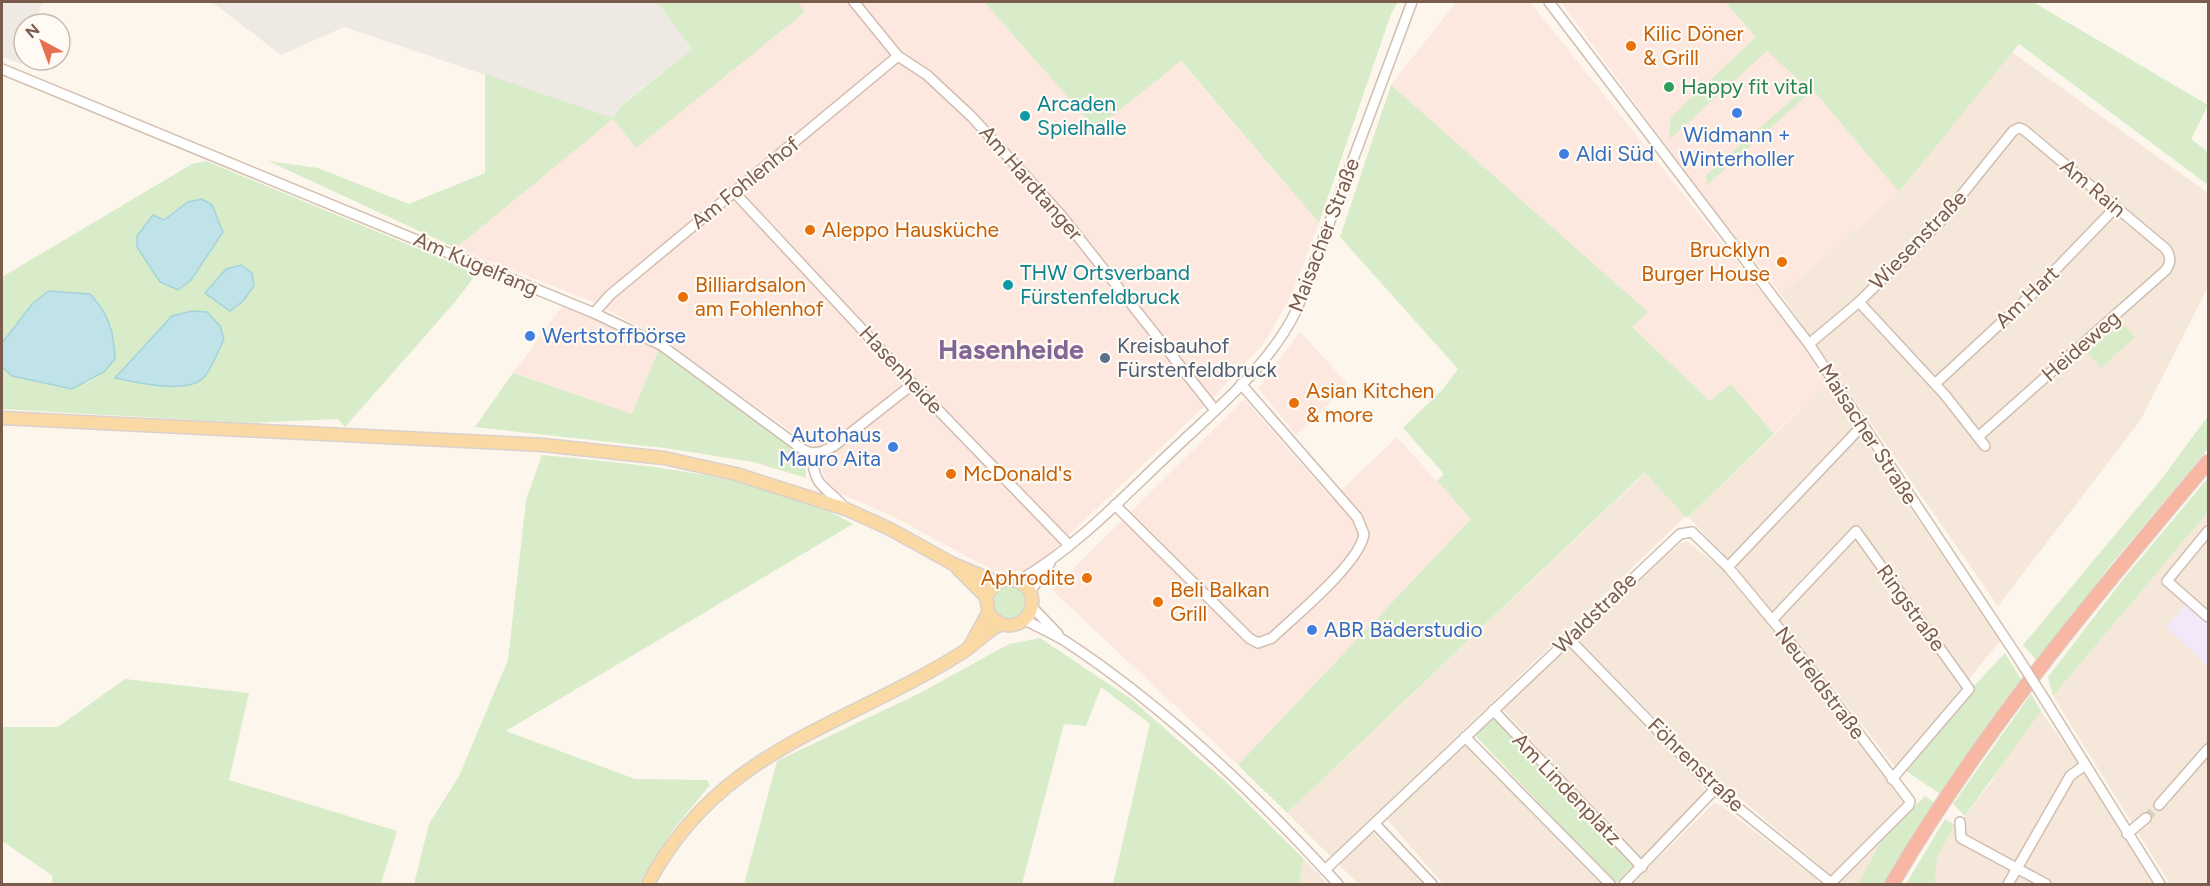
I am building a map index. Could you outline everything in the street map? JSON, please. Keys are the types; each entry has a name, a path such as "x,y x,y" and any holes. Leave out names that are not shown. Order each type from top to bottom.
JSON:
{"highway":[{"path":"1892,885 1919,838 1983,744 2109,581 2208,462"}],"main road":[{"path":"2,418 543,445 653,456 736,474 846,509 890,529 953,564 997,582"},
{"path":"953,564 986,597 988,613 968,650"},
{"path":"986,597 997,582 1006,579 1018,581 1030,592 1032,607 1025,620 1013,625 1001,624 988,613"},
{"path":"648,885 666,853 695,818 744,771 809,731 968,650 1001,624"}],"street":[{"name":"Am Hardtanger","path":"854,2 898,56 927,75 972,117 1041,193 1094,255 1215,410"},
{"name":"Maisacher Straße","path":"1018,581 1053,559 1115,505 1241,384 1281,338 1297,309 1412,2"},
{"name":"Maisacher Straße","path":"1549,2 1809,344 2017,656 2160,885"},
{"name":"Am Fohlenhof","path":"594,313 610,295 898,56"},
{"name":"Am Kugelfang","path":"2,69 594,313 661,345 802,449 811,453"},
{"name":"Wiesenstraße","path":"1809,344 1859,302 1939,223 2013,132 2019,129"},
{"name":"Am Rain","path":"2019,129 2024,130 2166,249"},
{"name":"Hasenheide","path":"735,193 913,384 1069,545"},
{"name":"Am Hart","path":"1935,384 2030,296 2116,207"},
{"name":"Heideweg","path":"1978,437 2166,270 2170,256 2166,249"},
{"path":"1859,302 1935,384 1985,446"},
{"path":"846,509 823,490 814,473 811,453 834,446 913,384"},
{"path":"1115,505 1250,638 1258,643 1272,638 1346,567 1359,551 1364,534 1357,517 1241,384"},
{"path":"1728,567 1862,426"},
{"name":"Ringstraße","path":"1772,620 1856,531 1969,689 1892,778"},
{"path":"2208,531 2168,581 2208,617"},
{"name":"Waldstraße","path":"1325,870 1680,534 1692,532 1728,567"},
{"name":"Maisacher Straße","path":"1030,592 1053,559"},
{"name":"Neufeldstraße","path":"1728,567 1772,620 1910,801 1909,805 1831,884"},
{"path":"1032,607 1064,640"},
{"path":"1025,620 1064,640 1139,695 1229,773 1338,885"},
{"name":"Föhrenstraße","path":"1568,638 1715,789 1831,884"},
{"name":"Am Lindenplatz","path":"1493,710 1642,867"},
{"name":"Am Lindenplatz","path":"1465,737 1610,885"},
{"path":"2158,805 2208,749"},
{"path":"2008,885 2070,776 2085,765"},
{"path":"1624,885 1715,789"},
{"path":"2127,834 2146,818"},
{"path":"1960,822 1961,838 2046,885"},
{"path":"1375,824 1432,885"}],"shaded area":[{"path":"2,2 42,2 39,12 12,12 12,61 2,57"},
{"path":"212,2 657,2 692,49 621,105 613,118 344,27 281,55"},
{"path":"798,2 984,2 1096,129 1180,61 1319,223 1292,294 1265,342 1214,397 1031,571 994,571 894,517 830,489 813,447 662,339 595,303 456,248 613,118 636,147 805,12"},
{"path":"1456,2 1530,2 1805,347 1828,384 1774,434 1731,384 1710,401 1632,327 1647,312 1391,85"},
{"path":"1561,2 1725,2 1756,37 1813,90 1899,192 1781,294 1700,192"},
{"path":"2012,52 2208,193 2208,287 2140,421 1998,606 1781,294 1899,192"},
{"path":"563,305 589,314 659,349 632,414 513,373"},
{"path":"1300,332 1349,385 1296,435 1258,388"},
{"path":"1828,384 1856,426 1728,560 1688,517"},
{"path":"1244,399 1332,499 1397,437 1471,519 1238,765 1052,590"},
{"path":"1860,433 2000,641 1969,679 1856,525 1772,612 1736,571 1737,564"},
{"path":"1646,472 1685,517 1331,857 1287,813"},
{"path":"2208,512 2208,884 2170,884 2053,696"},
{"path":"1856,537 1964,685 1897,769 1779,620"},
{"path":"1687,541 1723,569 1770,622 1903,802 1831,875 1717,779 1575,638 1679,544"},
{"path":"2186,604 2208,622 2208,666 2166,627"},
{"path":"1568,644 1686,765 1703,788 1705,794 1641,862 1501,707"},
{"path":"2041,711 2077,762 2153,884 1935,884 1937,857 1955,825 1965,816 1993,780 1997,770"},
{"path":"1466,739 1605,884 1443,884 1385,817"},
{"path":"1714,803 1722,806 1816,879 1819,884 1632,884"},
{"path":"1372,832 1428,884 1359,884 1337,863"},
{"path":"1882,839 1858,884 1835,884"},
{"path":"1304,859 1328,884 1299,884"}],"green space":[{"path":"657,2 798,2 805,12 636,148 613,119 456,248 268,161 318,168 409,204 485,173 485,74 613,118 621,106 692,49"},
{"path":"984,2 1398,2 1391,14 1319,223 1181,61 1096,129"},
{"path":"1725,2 2033,2 2208,105 2191,139 2208,152 2208,185 2019,44 1899,192 1813,90 1707,185 1706,175 1806,87 1767,51 1669,140 1671,117 1756,37"},
{"path":"1391,85 1648,312 1632,327 1710,401 1731,384 1774,434 1688,517 1685,517 1645,472 1287,813 1238,765 1471,519 1437,481 1444,474 1403,428 1443,389 1458,369 1340,237"},
{"path":"206,161 477,273 455,302 345,427 338,419 246,423 2,409 2,367 12,376 87,383 104,372 115,359 111,324 33,303 2,343 2,277 192,164"},
{"path":"2121,322 2135,337 2101,368 2088,353"},
{"path":"659,349 805,455 806,478 753,462 665,448 475,427 513,373 632,414"},
{"path":"2208,416 2208,449 2109,567 2038,662 2023,645 2163,477"},
{"path":"542,455 702,474 781,494 818,507 853,524 506,731 635,779 707,780 710,785 672,831 639,884 414,884 429,824 459,776 508,660 526,500"},
{"path":"2208,478 2208,512 2053,696 2048,677 2125,577"},
{"path":"1008,585 1020,590 1025,602 1020,614 1008,619 996,614 991,602 996,590"},
{"path":"1040,638 1131,699 1225,781 1304,859 1299,884 1113,884 1150,724 1101,687 1086,726 1064,724 1022,884 744,884 777,761 918,694 1009,644"},
{"path":"2005,653 2022,681 1940,794 1905,770 1972,688"},
{"path":"125,679 249,693 229,780 397,831 381,884 51,884 53,876 2,841 2,727 58,727"},
{"path":"2031,694 2041,711 1965,816 1953,804"},
{"path":"1493,714 1633,865 1615,884 1473,733"},
{"path":"1925,796 1935,803 1885,884 1858,884 1882,839"},
{"path":"1945,819 1955,825 1937,857 1935,884 1906,884"}],"water":[{"path":"202,199 212,205 223,232 191,280 178,290 160,282 137,247 137,236 153,215 164,220 188,202"},
{"path":"241,265 252,273 254,286 243,301 230,311 205,293 226,269"},
{"path":"49,291 90,294 102,309 112,332 115,359 104,372 72,389 12,376 2,367 2,343 33,303"},
{"path":"192,311 207,312 220,326 224,339 205,376 197,382 175,386 115,378 172,316"}],"tunnel":[{"path":"2146,818 2159,805"}],"place":[{"name":"Kilic Döner & Grill","path":"1631,46"},
{"name":"Happy fit vital","path":"1669,87"},
{"name":"Widmann + Winterholler","path":"1737,113"},
{"name":"Arcaden Spielhalle","path":"1025,116"},
{"name":"Aldi Süd","path":"1564,154"},
{"name":"Aleppo Hausküche","path":"810,230"},
{"name":"Brucklyn Burger House","path":"1782,262"},
{"name":"THW Ortsverband Fürstenfeldbruck","path":"1008,285"},
{"name":"Billiardsalon am Fohlenhof","path":"683,297"},
{"name":"Wertstoffbörse","path":"530,336"},
{"name":"Kreisbauhof Fürstenfeldbruck","path":"1105,358"},
{"name":"Asian Kitchen & more","path":"1294,403"},
{"name":"Autohaus Mauro Aita","path":"893,447"},
{"name":"McDonald's","path":"951,474"},
{"name":"Aphrodite","path":"1087,578"},
{"name":"Beli Balkan Grill","path":"1158,602"},
{"name":"ABR Bäderstudio","path":"1312,630"}],"district":[{"name":"Hasenheide","path":"1011,350"}]}
